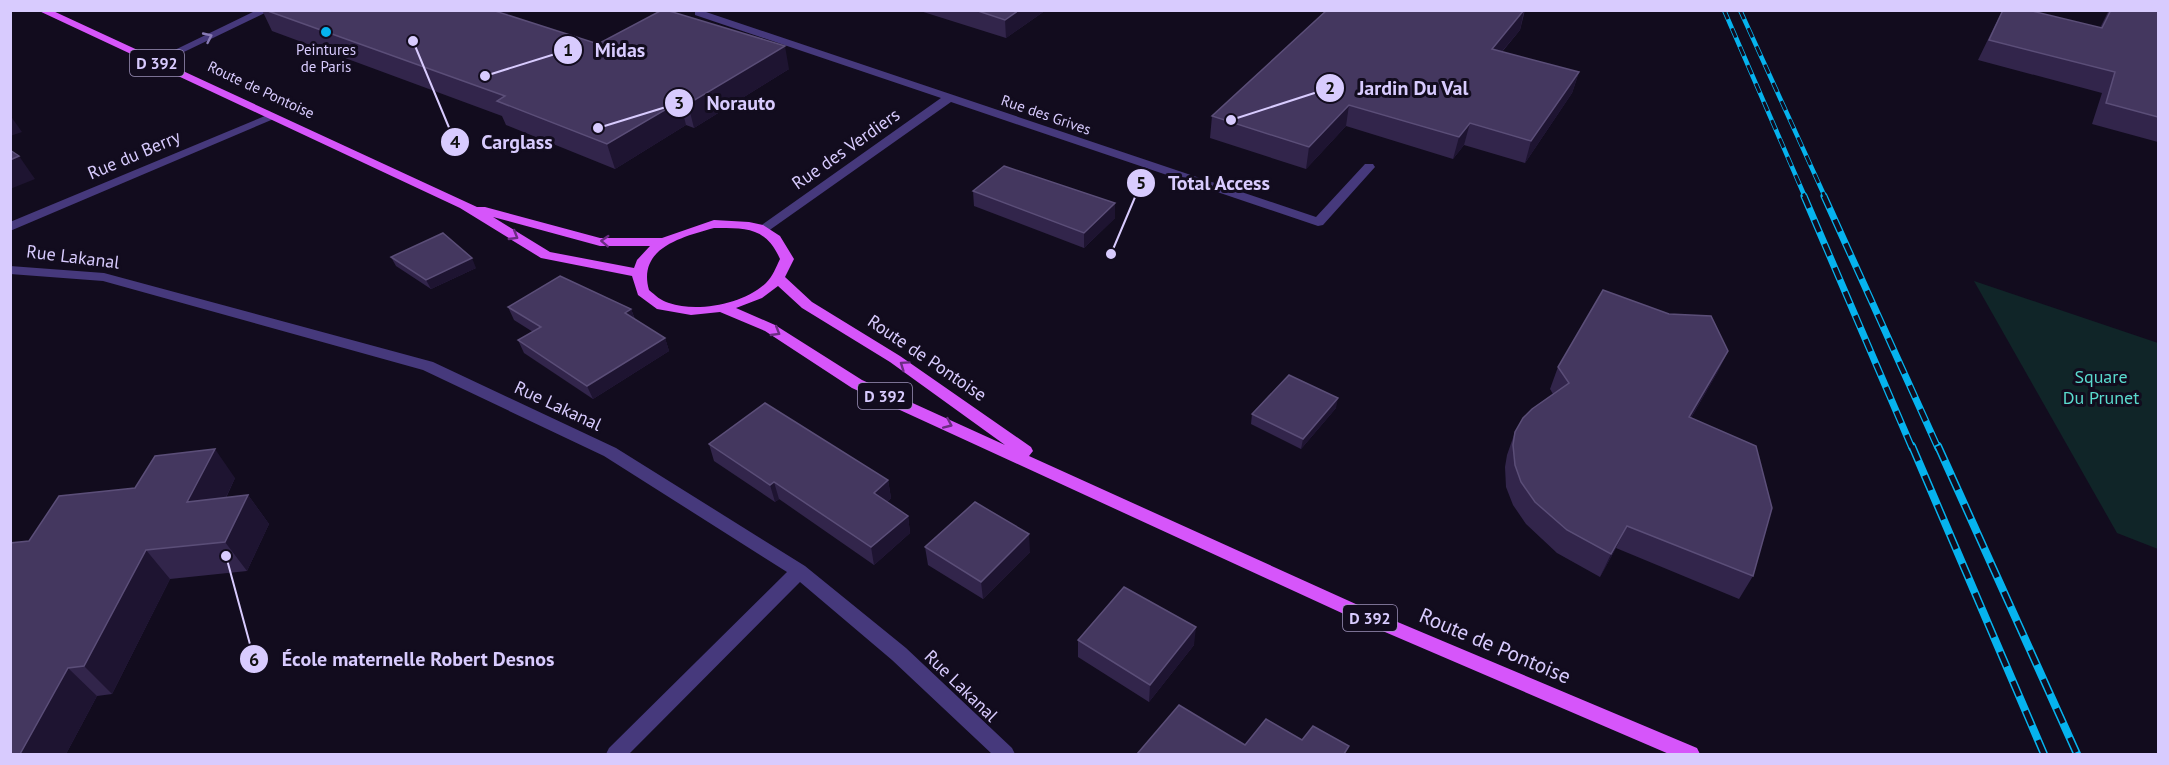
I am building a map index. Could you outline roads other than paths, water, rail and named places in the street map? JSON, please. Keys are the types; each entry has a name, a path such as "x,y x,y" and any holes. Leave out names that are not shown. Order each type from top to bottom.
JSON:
{"main road":[{"name":"Route de Pontoise","path":"42,10 464,205 546,255 639,273"},
{"name":"Route de Pontoise","path":"464,205 600,242 664,242"},
{"path":"714,224 741,224 764,230 781,242 787,259 778,278 756,296 723,308 690,311 661,305 643,292 639,273 647,256 664,242 688,230 714,224"},
{"name":"Route de Pontoise","path":"778,278 807,305 895,359 1054,472"},
{"name":"Route de Pontoise","path":"723,308 770,328 857,384 1363,615 1690,754"}],"street":[{"path":"155,62 266,10"},
{"name":"Rue des Grives","path":"701,12 1318,222 1369,167"},
{"name":"Rue des Verdiers","path":"764,230 949,98"},
{"name":"Rue du Berry","path":"10,227 272,116"},
{"name":"Rue Lakanal","path":"10,270 104,277 428,366 610,452 799,571 899,654 1005,754"},
{"path":"616,754 799,571"}],"railway":[{"path":"1724,10 1805,197"},
{"path":"1740,10 1825,197"},
{"path":"1804,196 1912,448"},
{"path":"1824,196 1938,448"},
{"path":"1912,446 2044,754"},
{"path":"1938,446 2077,754"}],"place":[{"name":"Peintures de Paris","path":"326,32"},
{"name":"Carglass","path":"413,41"},
{"name":"Midas","path":"485,76"},
{"name":"Jardin Du Val","path":"1231,120"},
{"name":"Norauto","path":"598,128"},
{"name":"Total Access","path":"1111,254"},
{"name":"École maternelle Robert Desnos","path":"226,556"}],"park label":[{"name":"Square Du Prunet","path":"2101,388"}]}
